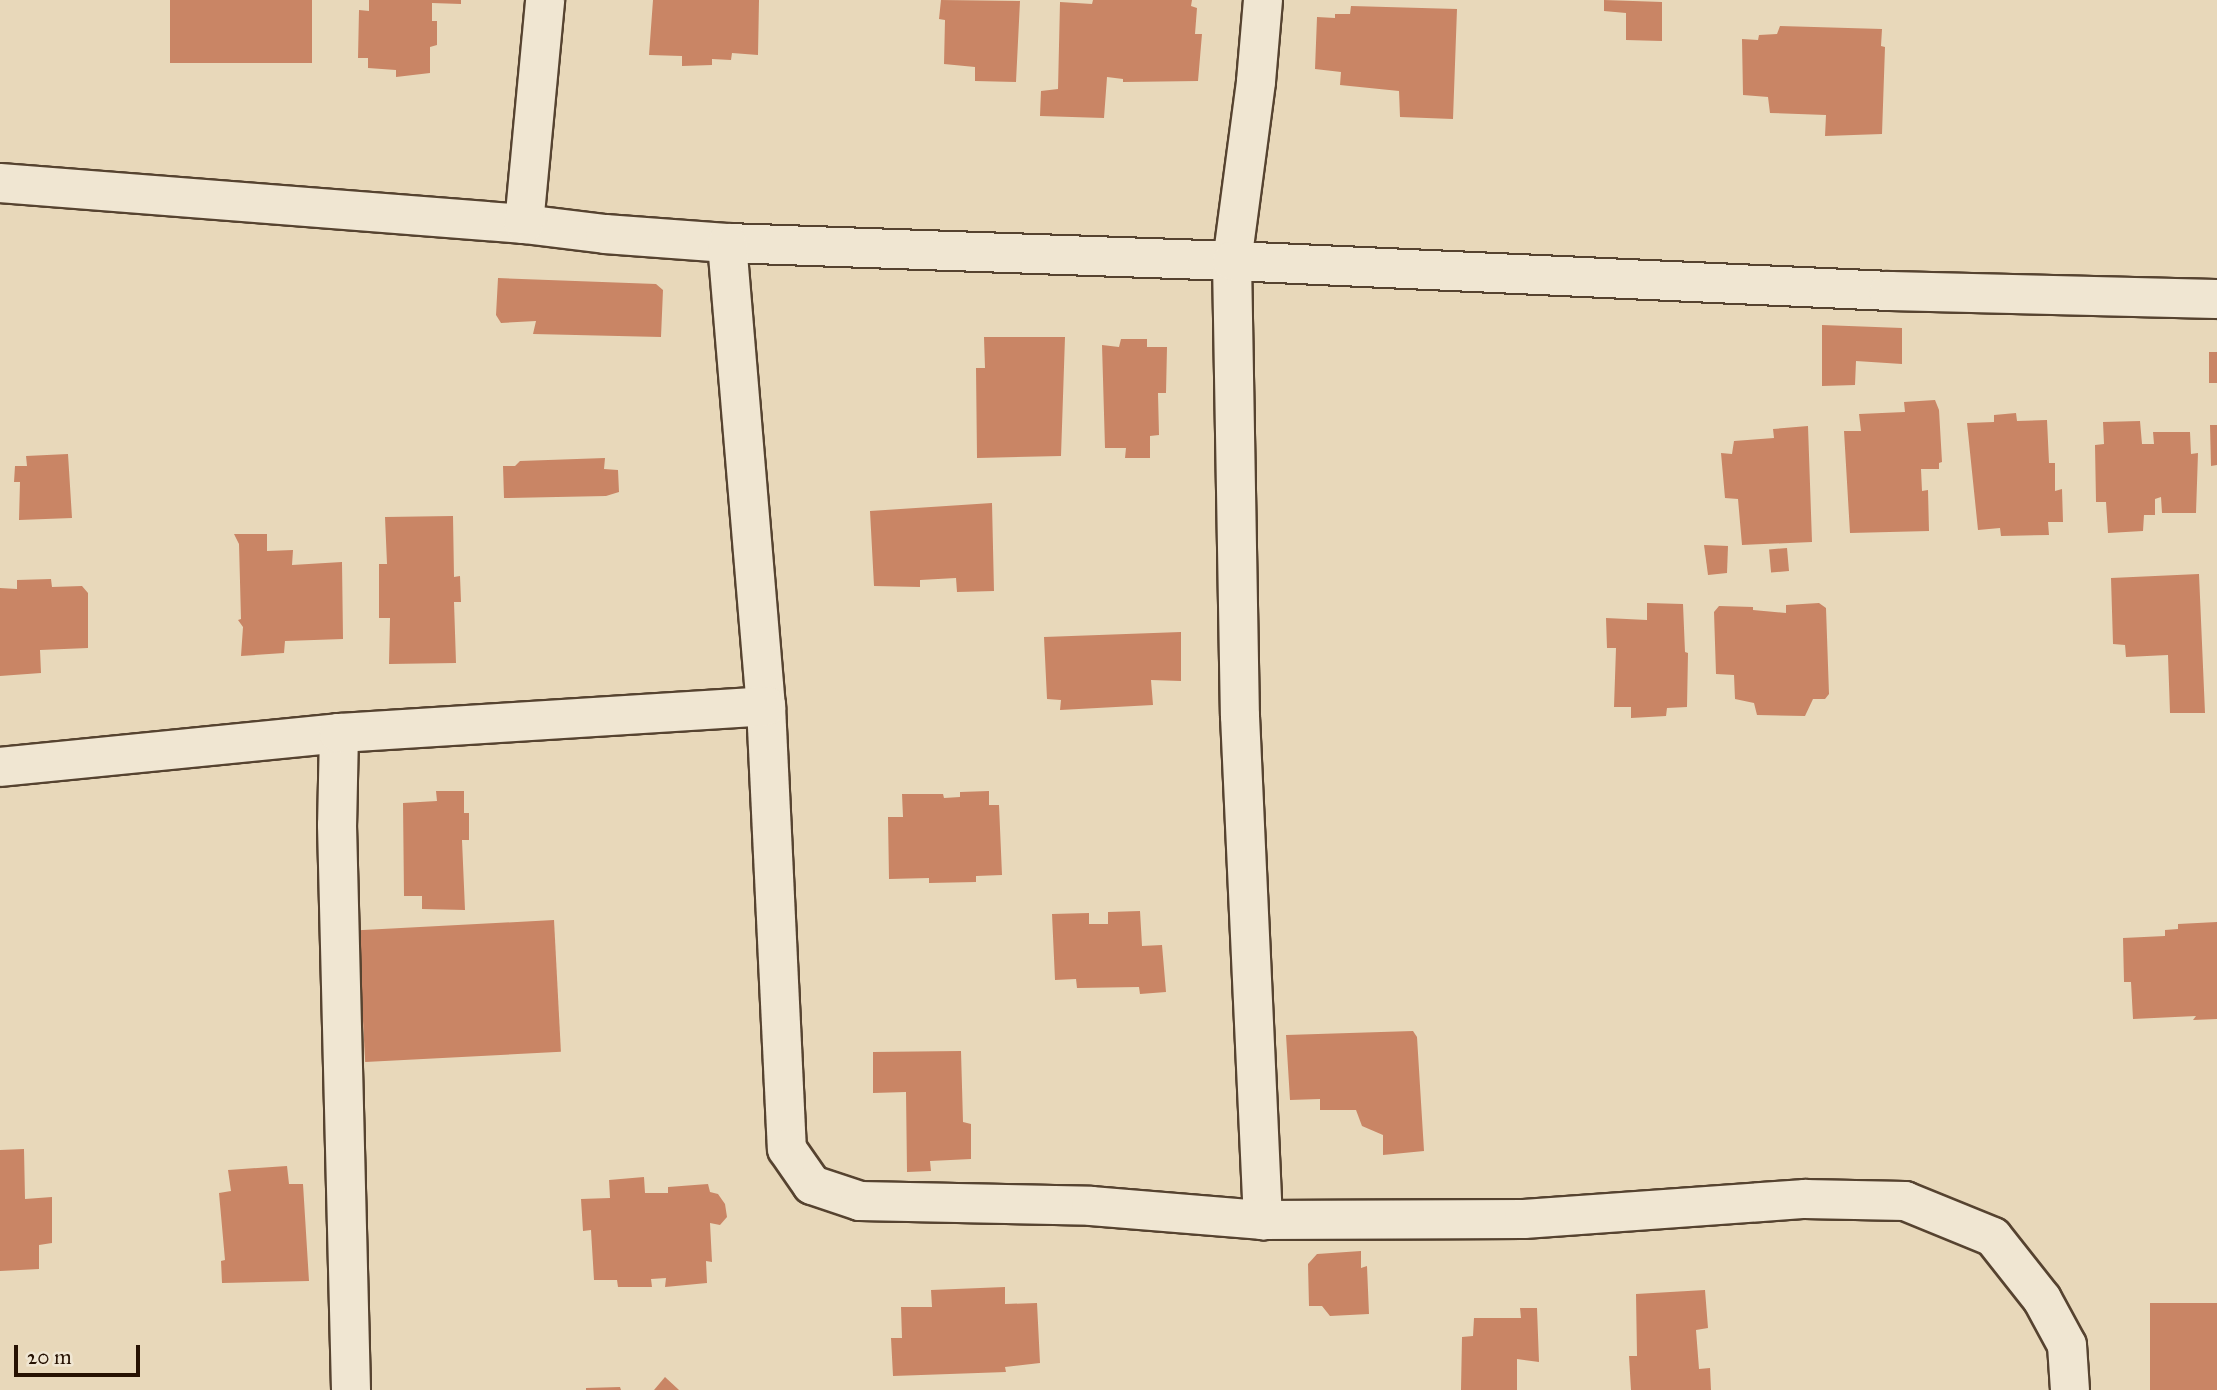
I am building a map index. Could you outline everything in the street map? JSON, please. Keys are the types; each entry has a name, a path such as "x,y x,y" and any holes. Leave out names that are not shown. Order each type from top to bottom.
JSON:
{"street":[{"path":"523,223 545,0"},
{"path":"1263,0 1256,82 1232,261 1240,716 1263,1220"},
{"path":"0,183 523,223 605,234 727,243 1232,261 1875,291 2217,299"},
{"path":"727,243 766,706 788,1149 812,1185 860,1201 1091,1206 1263,1220 1524,1219 1805,1199 1905,1201 1993,1237 2042,1299 2067,1345 2070,1390"},
{"path":"0,767 338,733 766,706"},
{"path":"338,733 337,825 351,1390"}],"building":[{"path":"170,0 312,0 312,63 170,63"},
{"path":"369,0 461,0 461,4 432,3 432,21 437,21 437,45 430,47 430,73 396,77 396,70 368,68 368,58 358,58 359,10 369,11"},
{"path":"653,0 759,0 758,55 732,53 731,60 712,59 712,65 682,66 682,56 649,55"},
{"path":"941,0 1020,1 1016,82 975,81 975,67 944,64 945,20 939,19"},
{"path":"1093,0 1192,0 1191,6 1197,8 1195,34 1202,34 1198,81 1123,82 1123,79 1107,77 1104,118 1040,116 1041,91 1058,89 1060,2 1092,4"},
{"path":"1604,0 1662,2 1662,41 1626,40 1626,13 1604,11"},
{"path":"1351,6 1457,9 1453,119 1400,117 1399,91 1340,85 1341,72 1315,69 1317,17 1335,18 1335,14 1350,14"},
{"path":"1780,26 1882,29 1881,46 1885,47 1882,134 1825,136 1826,115 1770,113 1768,97 1743,95 1742,39 1758,40 1759,35 1777,34"},
{"path":"498,278 656,284 663,290 661,337 533,334 536,321 501,323 496,315"},
{"path":"1822,325 1902,328 1902,364 1856,361 1855,385 1822,386"},
{"path":"984,337 1065,337 1061,456 977,458 976,368 985,368"},
{"path":"1121,339 1147,339 1147,347 1167,347 1166,393 1158,393 1159,435 1150,436 1150,458 1125,458 1126,448 1105,448 1102,345 1119,347"},
{"path":"2209,352 2217,352 2217,383 2209,383"},
{"path":"1935,400 1939,410 1942,462 1939,463 1939,469 1921,469 1922,491 1928,490 1929,531 1850,533 1844,431 1861,431 1859,414 1905,412 1904,402"},
{"path":"2016,413 2017,421 2047,420 2049,463 2055,463 2055,491 2062,489 2063,522 2048,522 2049,535 2001,536 2000,528 1978,530 1967,423 1994,422 1994,415"},
{"path":"2140,421 2142,444 2154,444 2153,432 2190,432 2191,454 2198,453 2196,513 2162,513 2161,497 2155,499 2155,515 2144,515 2143,531 2108,533 2106,502 2096,502 2095,445 2104,444 2103,422"},
{"path":"2210,425 2217,425 2217,465 2211,466"},
{"path":"1808,426 1812,542 1742,545 1738,499 1725,498 1721,453 1732,454 1734,441 1774,438 1773,429"},
{"path":"68,454 72,518 19,520 20,482 14,482 15,466 27,466 26,456"},
{"path":"605,458 604,469 618,470 619,492 606,496 504,498 503,466 515,466 520,461"},
{"path":"992,503 994,591 957,592 956,578 920,580 920,587 874,586 870,511"},
{"path":"453,516 454,577 460,576 461,602 454,602 456,663 389,664 390,618 379,618 379,564 387,564 385,517"},
{"path":"234,534 267,534 267,551 293,550 292,565 342,562 343,639 285,641 284,653 241,656 243,627 238,620 241,619 239,544"},
{"path":"1704,545 1728,546 1727,573 1708,575"},
{"path":"1787,548 1789,571 1771,572 1769,550"},
{"path":"2199,574 2205,713 2170,713 2168,655 2126,657 2125,645 2113,644 2111,578"},
{"path":"51,579 52,587 82,586 88,593 88,648 40,650 41,673 0,676 0,588 17,589 17,580"},
{"path":"1647,603 1683,604 1685,652 1688,653 1687,707 1667,708 1666,716 1631,718 1631,707 1614,707 1616,648 1607,648 1606,618 1647,620"},
{"path":"1819,603 1826,608 1829,694 1825,699 1813,699 1805,716 1757,715 1754,703 1735,699 1734,675 1716,674 1714,612 1719,606 1753,607 1753,610 1786,613 1786,605"},
{"path":"1181,632 1181,681 1151,680 1153,705 1060,710 1061,700 1047,699 1044,637"},
{"path":"436,791 464,791 464,813 469,813 469,840 462,840 465,910 422,909 422,896 404,896 403,803 437,801"},
{"path":"989,791 989,805 999,805 1002,875 976,876 976,882 929,883 929,878 889,879 888,817 903,817 902,794 943,794 944,798 960,797 960,792"},
{"path":"1140,911 1142,946 1162,945 1166,992 1140,994 1139,987 1077,988 1076,979 1055,980 1052,914 1089,913 1089,924 1108,924 1108,912"},
{"path":"554,920 561,1052 365,1062 358,930"},
{"path":"2217,922 2217,1019 2193,1020 2196,1016 2133,1019 2131,982 2124,982 2123,938 2165,936 2165,930 2178,929 2178,924"},
{"path":"1413,1031 1417,1037 1424,1151 1383,1155 1383,1135 1362,1126 1356,1110 1320,1110 1320,1099 1290,1100 1286,1035"},
{"path":"961,1051 963,1122 971,1124 971,1159 930,1161 931,1171 907,1172 906,1092 873,1093 873,1052"},
{"path":"24,1149 25,1199 52,1197 52,1243 39,1245 39,1269 0,1271 0,1150"},
{"path":"287,1166 289,1184 303,1184 309,1281 222,1283 221,1261 225,1260 219,1193 231,1191 228,1170"},
{"path":"644,1177 645,1193 668,1193 668,1187 708,1184 710,1192 718,1194 725,1204 727,1217 720,1225 710,1223 712,1262 706,1261 707,1283 665,1287 666,1278 651,1279 652,1287 618,1287 617,1280 594,1280 591,1230 583,1231 581,1199 610,1198 609,1180"},
{"path":"1361,1251 1361,1268 1367,1266 1369,1314 1330,1316 1322,1306 1309,1306 1308,1264 1317,1254"},
{"path":"1005,1287 1005,1304 1037,1303 1040,1363 1005,1367 1006,1372 893,1376 891,1338 902,1338 901,1307 932,1307 931,1290"},
{"path":"1705,1290 1708,1328 1696,1330 1699,1369 1710,1368 1711,1390 1631,1390 1629,1356 1637,1356 1636,1294"},
{"path":"2150,1303 2217,1303 2217,1390 2150,1390"},
{"path":"1520,1308 1537,1308 1539,1362 1517,1359 1517,1390 1461,1390 1462,1337 1473,1336 1474,1318 1521,1318"},
{"path":"665,1377 679,1390 654,1390"},
{"path":"620,1387 621,1390 586,1390 586,1388"}]}
